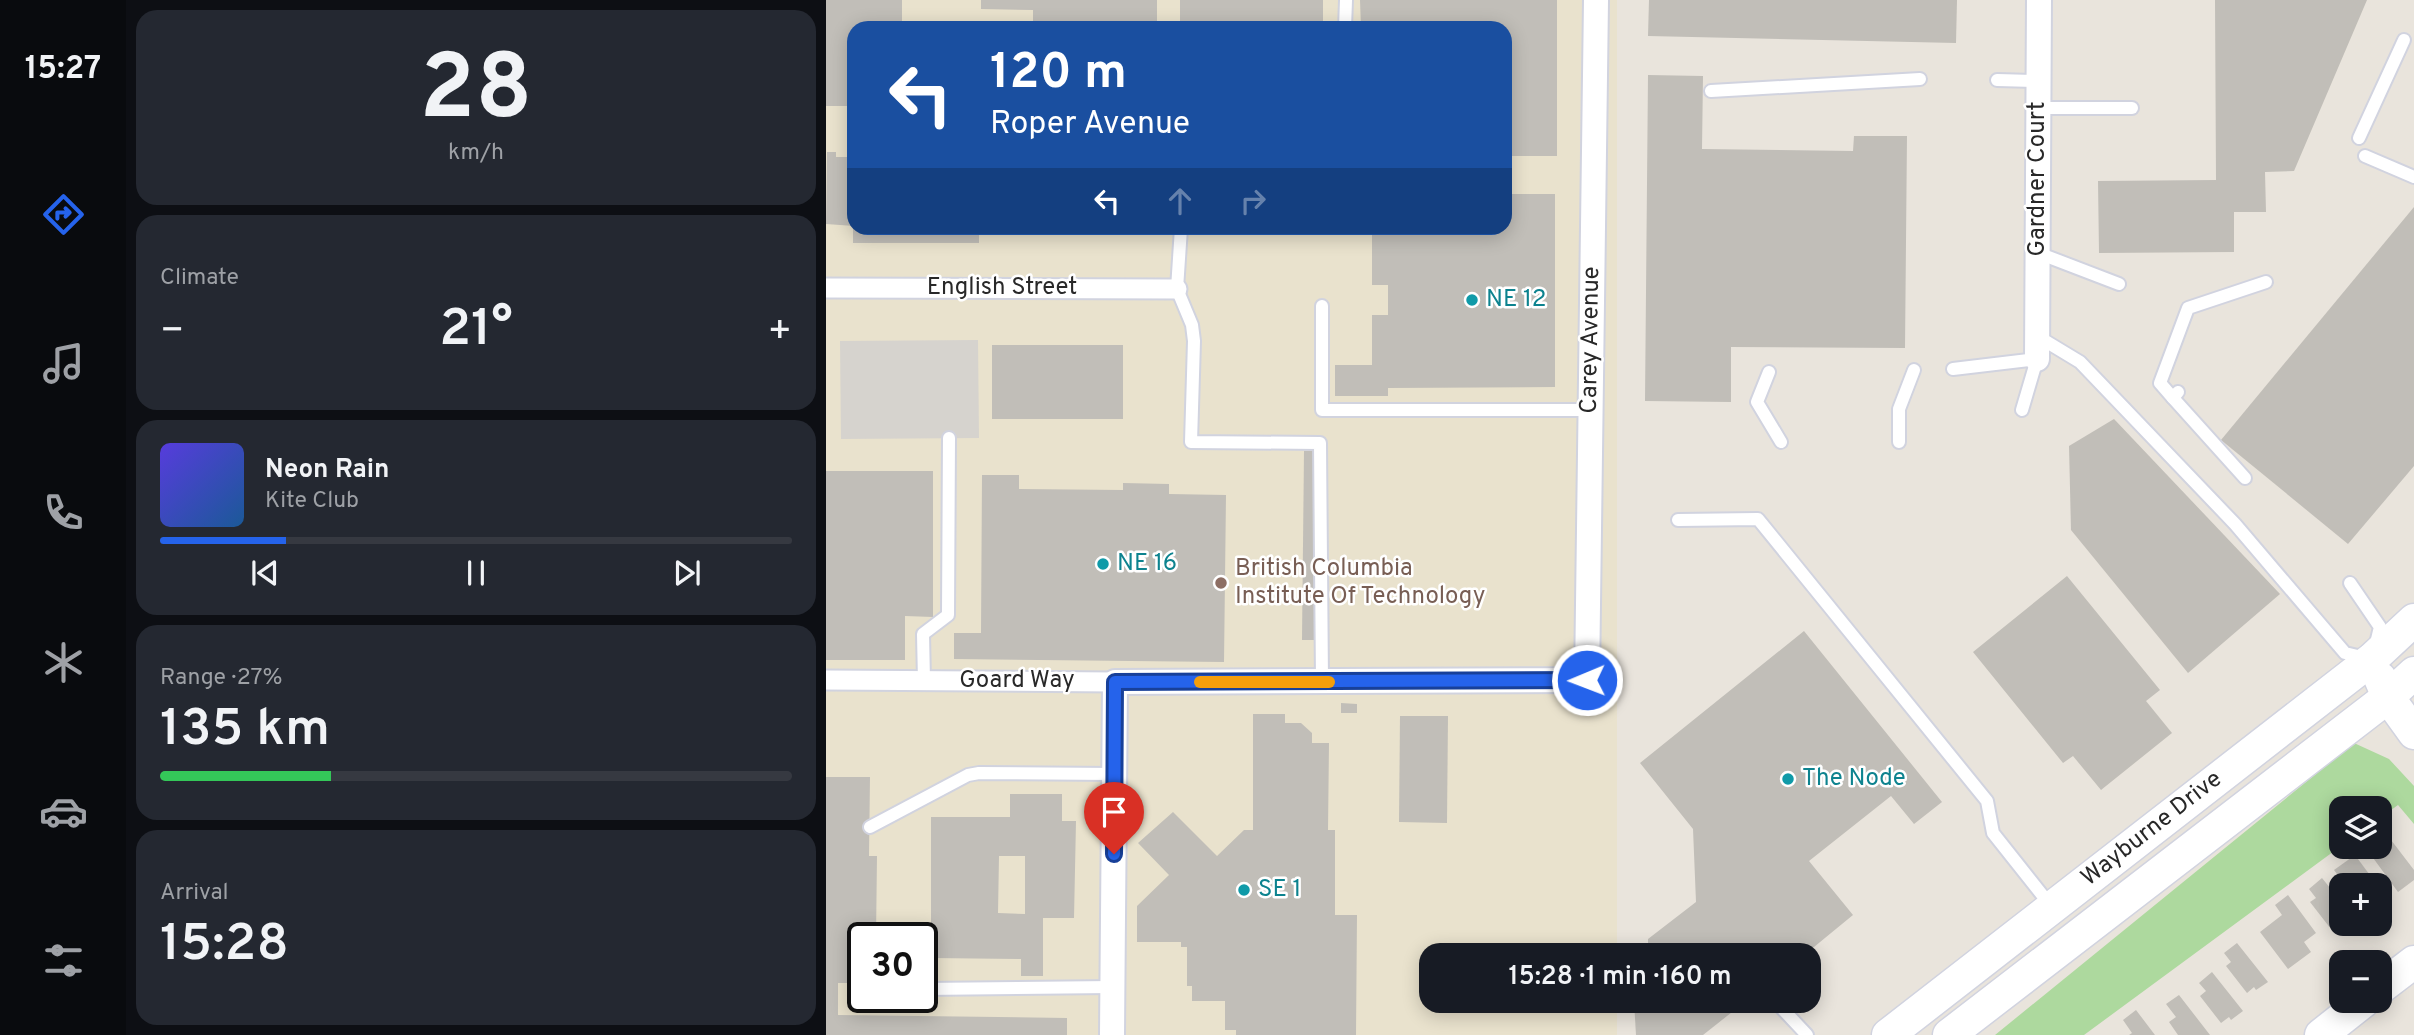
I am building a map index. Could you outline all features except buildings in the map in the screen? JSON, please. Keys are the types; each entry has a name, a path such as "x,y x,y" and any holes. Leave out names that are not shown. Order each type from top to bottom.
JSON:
{"street":[{"name":"Carey Avenue","path":"1587,680 1596,0"},
{"name":"Gardner Court","path":"2037,348 2039,0"},
{"name":"English Street","path":"826,288 1177,289"},
{"name":"Wayburne Drive","path":"1888,1035 2372,659 2414,620"},
{"path":"2372,659 2388,697 2414,733"},
{"name":"Wayburne Drive","path":"1949,1035 2388,697 2414,673"},
{"name":"Goard Way","path":"826,680 1587,680"},
{"path":"1112,1035 1115,682"},
{"path":"2392,979 2414,962"},
{"path":"2321,1035 2349,1013"}],"lane":[{"path":"1345,21 1346,0"},
{"path":"2359,138 2404,40"},
{"path":"1711,92 1920,79"},
{"path":"1997,80 2039,81"},
{"path":"2039,108 2132,108"},
{"path":"2365,156 2414,177"},
{"path":"1181,235 1177,289 1192,325 1194,341 1191,442 1320,443 1322,682"},
{"path":"2038,253 2119,284"},
{"path":"2245,478 2176,395 2160,383 2188,307 2266,282"},
{"path":"1322,306 1322,410 1589,410"},
{"path":"2022,410 2037,348"},
{"path":"1953,369 2037,348 2080,362 2235,524 2345,653 2372,659 2380,627 2350,583"},
{"path":"1899,442 1899,409 1914,370"},
{"path":"1769,372 1757,402 1781,442"},
{"path":"924,681 923,634 948,615 949,438"},
{"path":"1678,520 1758,519 1987,801 1993,833 2051,906"},
{"path":"870,827 968,775 1114,774"},
{"path":"938,989 1113,987"},
{"path":"1786,1013 1807,1035"}],"shaded area":[{"name":"British Columbia Institute Of Technology","path":"826,0 1617,0 1617,943 1419,943 1419,1013 1617,1013 1617,1035 826,1035"},
{"path":"978,340 979,438 841,439 840,341"}],"green space":[{"path":"2354,743 2389,759 2414,786 2414,824 2398,805 2392,809 2392,796 2329,796 2329,855 2084,1035 1995,1035"}],"slow traffic":[{"path":"1200,682 1329,682"}],"place":[{"name":"NE 12","path":"1472,300"},
{"name":"NE 16","path":"1103,564"},
{"name":"British Columbia Institute Of Technology","path":"1221,583"},
{"name":"The Node","path":"1788,779"},
{"name":"SE 1","path":"1244,890"}],"route":[{"path":"1114,854 1115,682 1587,680"}]}
